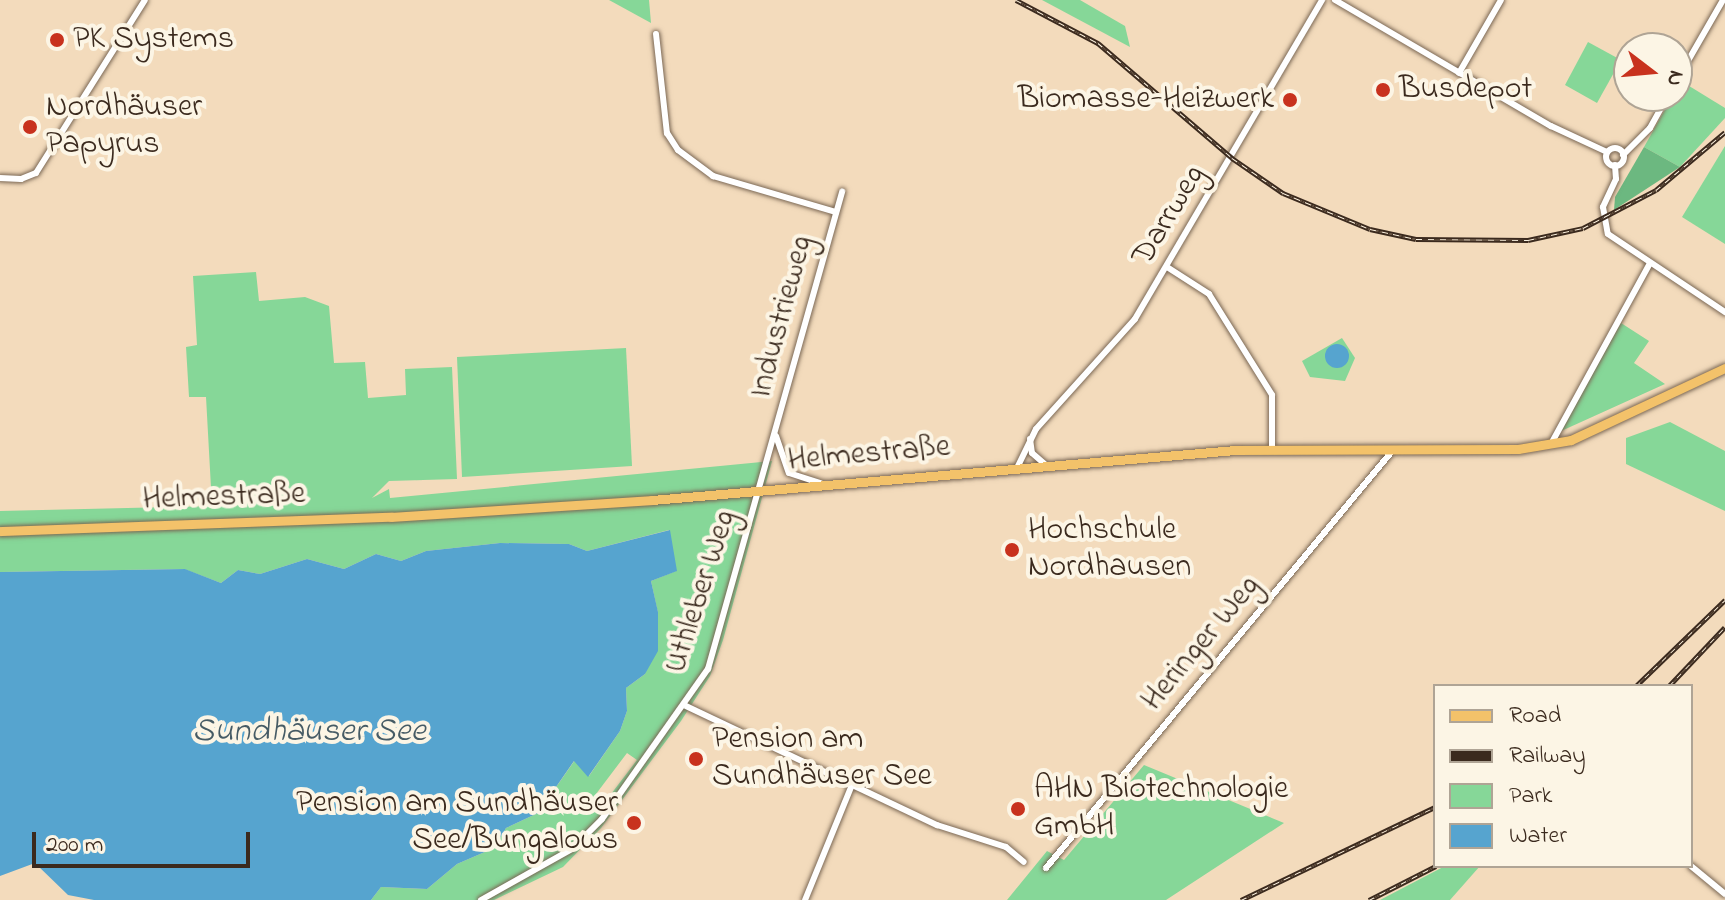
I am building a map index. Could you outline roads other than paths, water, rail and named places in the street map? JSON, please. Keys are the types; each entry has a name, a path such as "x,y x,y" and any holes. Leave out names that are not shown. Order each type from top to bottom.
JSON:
{"main road":[{"name":"Helmestraße","path":"0,531 391,517 760,491 1272,448 1485,451 1551,444 1602,427 1725,368"}],"street":[{"path":"0,178 21,179 36,173 145,0"},
{"name":"Darrweg","path":"1017,468 1031,436 1135,319 1322,0"},
{"path":"1335,0 1459,73 1607,152 1617,149 1623,155"},
{"path":"1459,73 1501,0"},
{"path":"1693,52 1723,0"},
{"name":"Industrieweg","path":"656,34 667,133 678,150 713,176 836,212"},
{"path":"1659,112 1650,128 1615,165 1616,179 1603,207 1608,234 1725,312"},
{"path":"1607,152 1608,162 1615,165"},
{"name":"Industrieweg","path":"760,491 842,191"},
{"path":"1551,444 1650,263"},
{"path":"1167,267 1209,294 1272,395 1272,448"},
{"name":"Industrieweg","path":"775,434 789,473 823,484"},
{"path":"1031,436 1032,453 1046,465"},
{"name":"Heringer Weg","path":"1046,868 1393,450"},
{"name":"Uthleber Weg","path":"481,900 572,849 602,819 686,706 708,669 760,491"},
{"name":"Uthleber Weg","path":"686,706 937,825 1006,847 1024,862"},
{"path":"805,900 852,785"},
{"path":"1693,868 1725,894"}],"water":[{"path":"1337,344 1348,351 1349,356 1342,367 1337,368 1326,361 1325,356 1332,345"},
{"name":"Sundhäuser See","path":"670,530 677,571 651,581 658,612 658,651 645,674 626,688 627,711 620,731 588,777 574,761 538,813 506,828 494,848 457,864 427,889 381,887 371,900 94,900 68,895 35,863 0,876 0,572 185,569 221,583 238,570 260,574 307,559 344,569 376,554 401,561 426,551 500,543 569,544 587,551"}],"railway":[{"path":"1016,0 1098,43 1232,158 1283,193 1370,229 1416,239 1528,240 1583,228 1656,190 1725,132"},
{"path":"1638,684 1725,600"},
{"path":"1671,684 1725,627"},
{"path":"1241,900 1433,808"},
{"path":"1369,900 1433,868"}],"place":[{"name":"PK Systems","path":"57,40"},
{"name":"Busdepot","path":"1383,90"},
{"name":"Biomasse-Heizwerk","path":"1290,100"},
{"name":"Nordhäuser Papyrus","path":"30,127"},
{"name":"Hochschule Nordhausen","path":"1012,550"},
{"name":"Pension am Sundhäuser See","path":"696,759"},
{"name":"AHN Biotechnologie GmbH","path":"1018,809"},
{"name":"Pension am Sundhäuser See/Bungalows","path":"634,823"}]}
